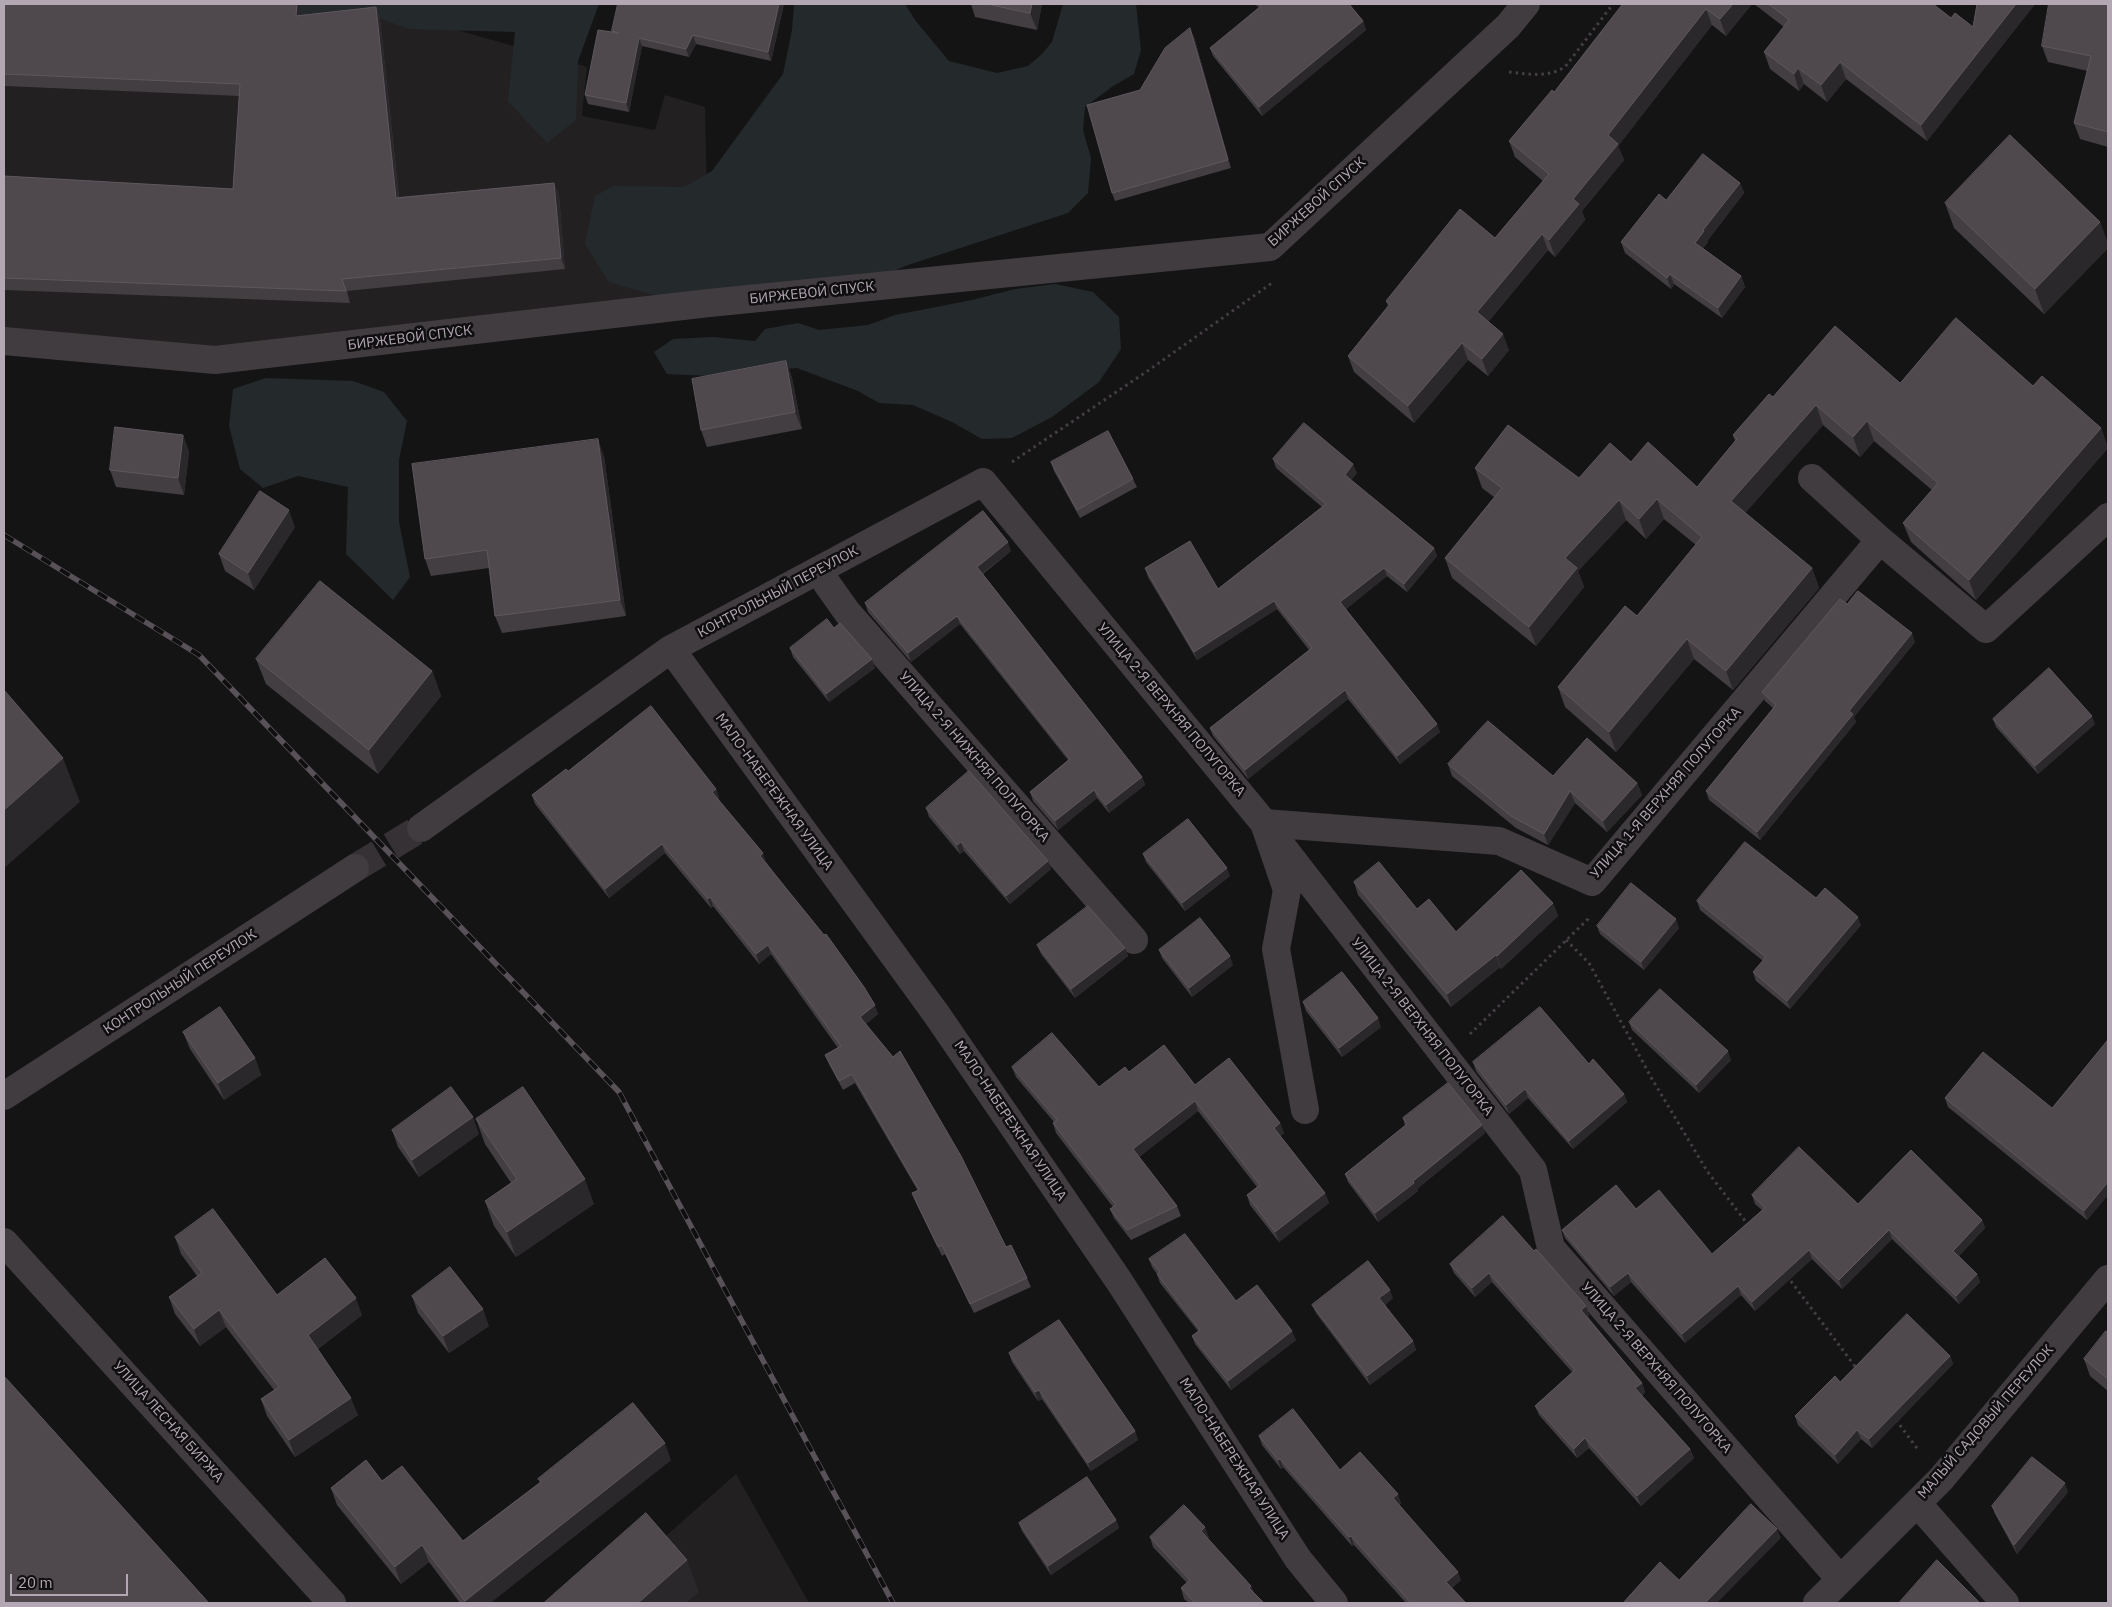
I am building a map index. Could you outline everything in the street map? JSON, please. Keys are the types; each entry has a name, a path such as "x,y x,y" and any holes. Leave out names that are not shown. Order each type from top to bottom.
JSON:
{"street":[{"name":"БИРЖЕВОЙ СПУСК","path":"4,341 215,360 660,308 1270,247 1508,26 1526,4"},
{"path":"1812,478 1880,540 1986,629 2108,517"},
{"name":"КОНТРОЛЬНЫЙ ПЕРЕУЛОК","path":"421,828 671,650 983,482"},
{"name":"УЛИЦА 2-Я ВЕРХНЯЯ ПОЛУГОРКА","path":"983,482 1264,823 1533,1170 1552,1248 1840,1578"},
{"name":"УЛИЦА 1-Я ВЕРХНЯЯ ПОЛУГОРКА","path":"1264,823 1499,841 1592,882 1880,540"},
{"name":"УЛИЦА 2-Я НИЖНЯЯ ПОЛУГОРКА","path":"818,571 847,612 1134,940"},
{"name":"МАЛО-НАБЕРЕЖНАЯ УЛИЦА","path":"671,650 936,1015 1119,1281 1298,1559 1334,1603"},
{"path":"1264,823 1287,890 1276,949 1305,1110"},
{"name":"КОНТРОЛЬНЫЙ ПЕРЕУЛОК","path":"4,1096 355,868"},
{"name":"УЛИЦА ЛЕСНАЯ БИРЖА","path":"4,1242 332,1603"},
{"name":"МАЛЫЙ САДОВЫЙ ПЕРЕУЛОК","path":"1817,1603 1941,1479 2108,1279"},
{"path":"1917,1503 2005,1603"}],"path":[{"path":"1505,71 1554,74 1564,66 1613,4"},
{"path":"983,482 1146,372"},
{"path":"1446,1058 1588,919 1592,882"},
{"path":"1566,940 1588,963 1652,1079 1702,1163 1749,1226"},
{"path":"1785,1274 1863,1376"},
{"path":"1893,1416 1941,1479"}],"shaded area":[{"path":"4,4 345,4 380,8 587,67 582,116 655,130 665,95 705,107 709,303 215,360 4,341"},
{"path":"119,4 599,4 578,61 576,120 547,143 508,101 515,32 409,29 356,10 301,15"},
{"path":"794,4 905,4 915,20 949,61 997,73 1028,66 1041,55 1052,42 1063,4 1136,4 1141,50 1134,74 1113,86 1085,107 1083,130 1091,158 1088,193 1068,213 905,266 853,289 709,303 650,294 609,282 585,244 595,196 613,186 684,187 712,171 783,74 792,30"},
{"path":"1055,284 1093,292 1119,317 1121,349 1099,382 1052,417 1012,438 982,439 952,422 913,405 879,403 858,391 797,368 711,376 667,374 654,352 673,339 713,337 755,341 765,329 798,323 819,330 868,325 895,315 972,300 1015,289"},
{"path":"266,378 353,381 384,392 407,421 399,460 399,522 410,577 393,600 346,554 348,487 298,476 263,488 240,469 229,426 233,389"},
{"path":"736,1474 809,1603 590,1603"}],"building":[{"path":"4,4 297,4 296,16 376,7 396,198 554,183 561,258 342,279 346,291 4,278 4,176 233,189 240,84 4,74"},
{"path":"618,4 779,4 768,52 693,35 686,49 639,38 626,103 585,95 598,30 619,33 612,31"},
{"path":"988,4 1032,4 1030,13"},
{"path":"1259,4 1349,4 1363,21 1259,107 1210,48 1261,6"},
{"path":"1623,4 1733,4 1720,19 1706,9 1608,135 1618,144 1573,199 1579,204 1549,240 1542,234 1477,312 1503,334 1482,359 1462,343 1408,406 1348,356 1390,304 1386,301 1460,209 1495,238 1549,174 1509,141 1552,90 1554,92"},
{"path":"1769,4 1933,4 1951,18 1955,13 1973,27 1977,4 2016,4 1921,125 1840,62 1821,85 1798,68 1794,74 1764,52 1789,20"},
{"path":"2049,4 2108,4 2108,132 2074,123 2091,56 2042,46"},
{"path":"1190,28 1228,160 1112,193 1087,105 1140,90 1165,48"},
{"path":"2010,135 2100,222 2035,289 1945,203"},
{"path":"1703,154 1740,183 1695,243 1741,276 1718,308 1670,274 1667,278 1621,242 1659,194 1666,200"},
{"path":"1956,318 2033,386 2042,376 2101,428 1969,580 1903,523 1938,483 1867,421 1853,437 1816,405 1731,501 1812,568 1726,671 1687,639 1609,732 1558,687 1625,606 1637,616 1702,537 1657,499 1639,519 1619,500 1565,558 1577,568 1529,627 1445,558 1502,488 1475,468 1508,425 1579,478 1610,443 1631,462 1648,442 1697,487 1737,439 1733,435 1769,394 1773,397 1835,326 1900,383"},
{"path":"786,361 795,412 701,430 692,379"},
{"path":"1304,423 1353,464 1345,475 1434,548 1404,584 1384,568 1340,602 1437,724 1397,756 1345,690 1245,770 1210,728 1312,648 1274,601 1194,652 1145,568 1190,541 1218,589 1326,504 1273,459"},
{"path":"115,427 183,435 178,478 110,470"},
{"path":"1108,431 1133,479 1077,510 1051,462"},
{"path":"598,439 620,600 495,616 487,550 425,559 412,464"},
{"path":"260,491 289,510 248,573 219,554"},
{"path":"983,511 1008,542 977,567 1142,777 1106,805 1094,790 1055,821 1030,792 1070,759 957,616 908,653 865,603"},
{"path":"320,581 432,671 369,750 256,659"},
{"path":"1858,591 1912,633 1849,711 1853,714 1757,832 1706,791 1776,705 1762,692 1840,599 1847,604"},
{"path":"827,619 834,628 840,623 872,659 826,694 790,648"},
{"path":"2049,668 2092,716 2035,766 1993,719"},
{"path":"4,690 63,758 4,810"},
{"path":"651,706 716,789 712,792 763,853 760,856 824,935 826,934 864,987 875,1005 860,1017 893,1057 900,1051 961,1156 1006,1247 1011,1245 1027,1278 970,1304 942,1245 938,1247 912,1193 919,1190 852,1074 839,1081 825,1055 841,1046 768,945 756,954 710,897 708,899 662,844 605,889 532,795 566,769 568,771"},
{"path":"1488,721 1553,776 1587,738 1637,783 1603,821 1570,791 1544,834 1511,816 1448,764"},
{"path":"969,771 1048,861 1006,896 961,842 957,845 926,808"},
{"path":"1188,819 1227,868 1182,903 1143,854"},
{"path":"1745,842 1816,898 1825,888 1858,917 1787,1001 1753,972 1766,957 1697,901"},
{"path":"1379,862 1417,909 1429,899 1456,932 1521,870 1553,903 1497,956 1447,994 1354,882"},
{"path":"1631,883 1676,919 1641,962 1597,926"},
{"path":"1088,906 1125,948 1071,989 1037,945"},
{"path":"1200,918 1230,956 1189,988 1159,950"},
{"path":"1342,972 1378,1018 1339,1048 1303,1002"},
{"path":"1660,989 1728,1051 1696,1085 1629,1022"},
{"path":"220,1007 255,1058 218,1083 183,1032"},
{"path":"1540,1007 1589,1064 1593,1059 1624,1094 1569,1141 1525,1089 1506,1105 1473,1062"},
{"path":"1052,1033 1099,1087 1125,1067 1129,1072 1164,1045 1195,1085 1229,1058 1280,1123 1274,1128 1325,1193 1275,1232 1247,1195 1260,1185 1195,1101 1133,1149 1177,1206 1127,1230 1110,1209 1116,1205 1053,1123 1057,1120 1012,1067"},
{"path":"2108,1040 2108,1182 2084,1211 1945,1098 1983,1052 2052,1108"},
{"path":"1448,1083 1482,1125 1413,1181 1414,1183 1375,1213 1345,1174 1407,1124 1403,1118"},
{"path":"451,1087 473,1117 412,1160 392,1130"},
{"path":"523,1087 585,1179 507,1232 485,1201 517,1179 476,1119"},
{"path":"1799,1147 1858,1204 1911,1150 1982,1220 1953,1251 1977,1274 1956,1296 1889,1230 1839,1280 1809,1250 1752,1302 1738,1286 1682,1334 1628,1273 1610,1287 1562,1230 1616,1185 1636,1209 1659,1190 1712,1254 1765,1208 1752,1195"},
{"path":"213,1209 277,1295 325,1258 356,1298 308,1335 351,1398 289,1440 261,1399 279,1387 219,1310 194,1329 169,1297 202,1273 175,1237"},
{"path":"1503,1216 1534,1251 1536,1249 1586,1306 1581,1310 1642,1383 1635,1388 1690,1449 1637,1496 1585,1438 1574,1449 1535,1406 1575,1370 1489,1273 1472,1288 1450,1264"},
{"path":"1185,1234 1236,1301 1257,1285 1292,1331 1228,1381 1192,1336 1200,1330 1157,1274 1160,1272 1149,1259"},
{"path":"1368,1261 1390,1290 1379,1298 1413,1341 1367,1376 1312,1305"},
{"path":"450,1267 483,1309 443,1336 412,1296"},
{"path":"1907,1314 1950,1356 1869,1439 1857,1430 1835,1455 1795,1416 1835,1376 1840,1382"},
{"path":"1059,1320 1135,1431 1088,1463 1039,1390 1035,1392 1009,1353"},
{"path":"2106,1331 2108,1333 2108,1379 2084,1359"},
{"path":"4,1376 209,1603 4,1603"},
{"path":"633,1403 665,1443 465,1601 422,1545 395,1567 331,1488 366,1460 382,1481 402,1466 463,1541 541,1482 538,1479"},
{"path":"1293,1409 1340,1470 1360,1452 1398,1494 1393,1498 1458,1572 1446,1582 1466,1603 1411,1603 1280,1459 1278,1460 1259,1436"},
{"path":"2032,1457 2065,1483 2014,1545 1992,1506"},
{"path":"1087,1477 1116,1520 1048,1566 1019,1523"},
{"path":"1751,1504 1777,1529 1705,1603 1623,1603 1660,1562 1679,1580"},
{"path":"1184,1505 1205,1527 1201,1531 1264,1603 1195,1603 1181,1588 1190,1580 1150,1537"},
{"path":"646,1513 687,1560 638,1603 544,1603"},
{"path":"1937,1560 1980,1603 1899,1603"}],"tunnel":[{"path":"355,868 421,828"}],"railway":[{"path":"4,535 199,655 619,1092 893,1603"}]}
